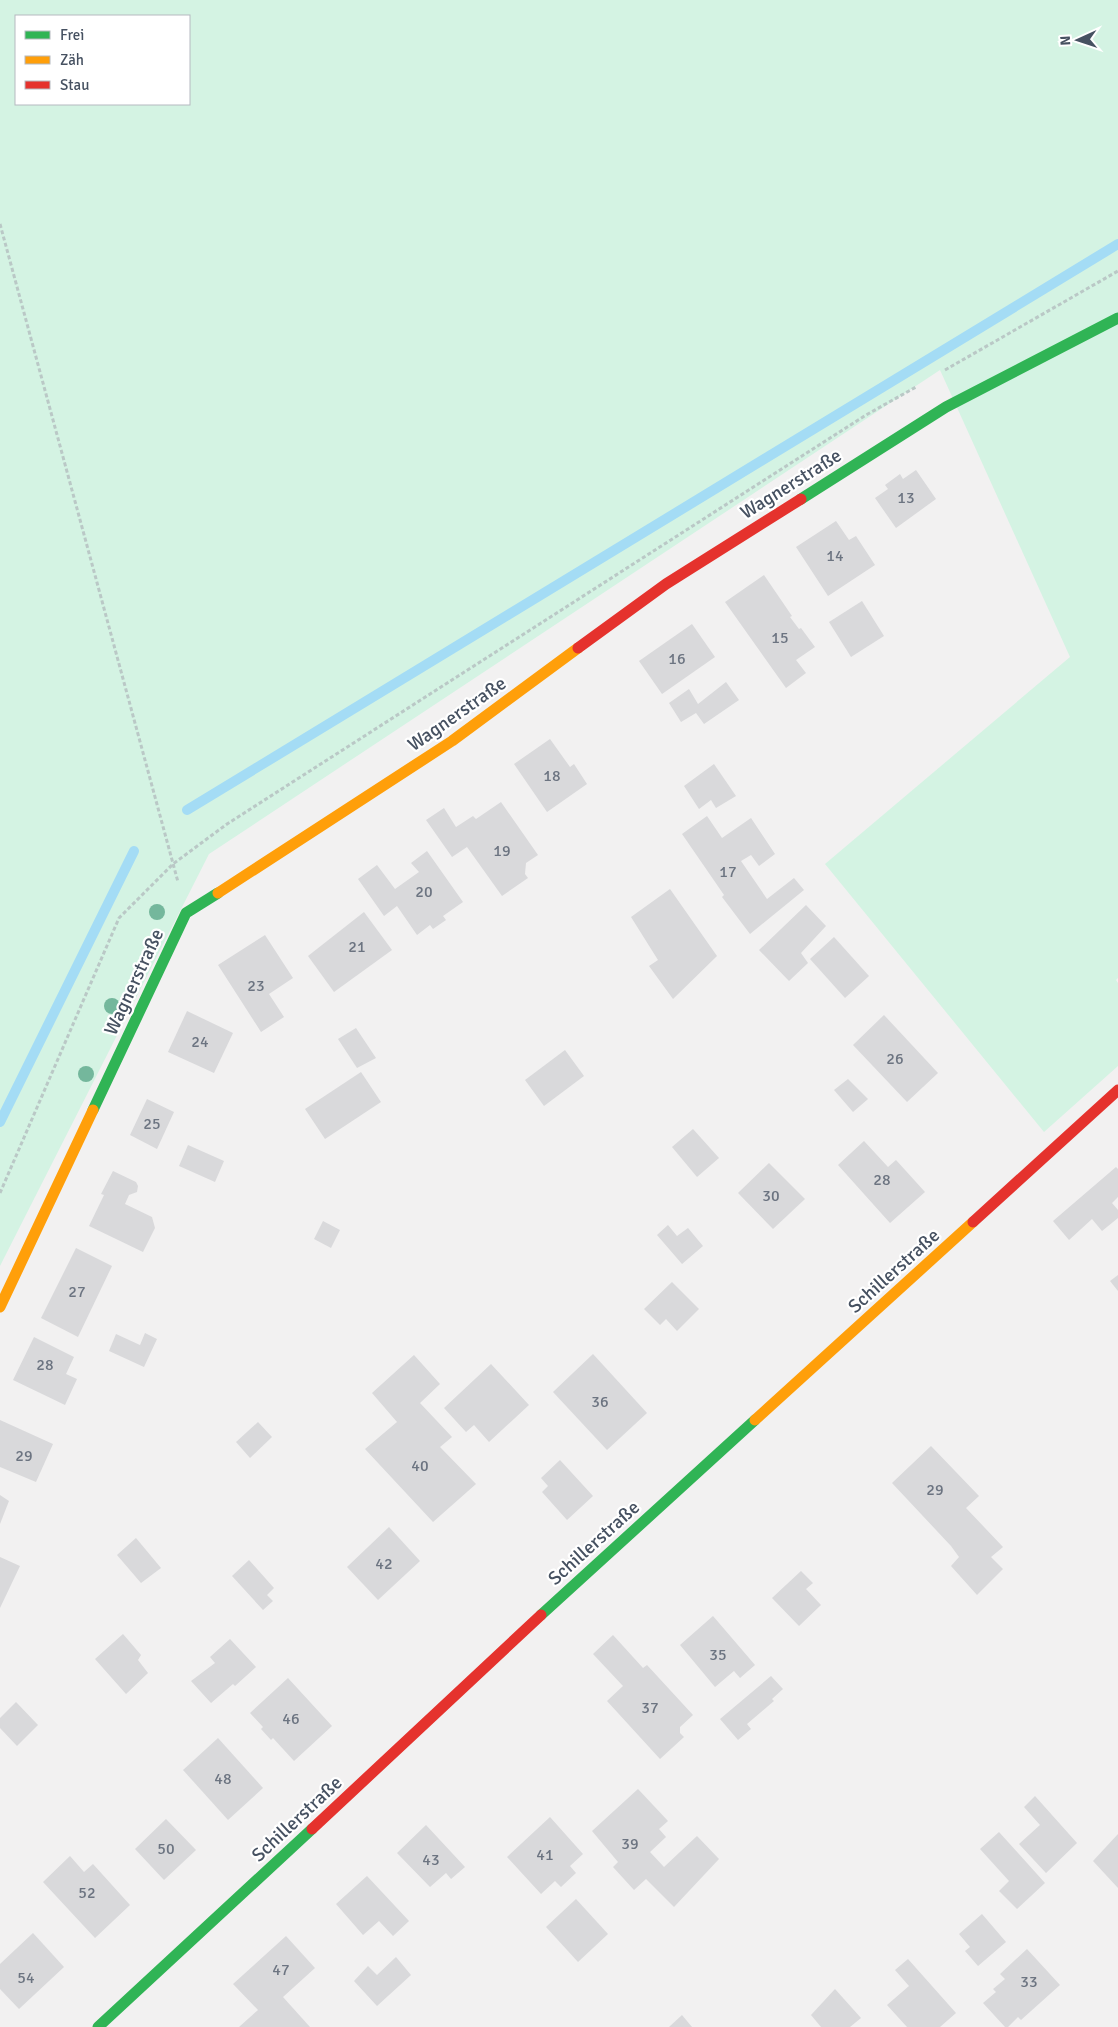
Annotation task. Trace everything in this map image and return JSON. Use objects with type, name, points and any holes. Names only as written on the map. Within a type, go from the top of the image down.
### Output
[{"type":"street","name":"Wagnerstraße","points":[[0,1307],[186,914],[452,741],[666,584],[946,407],[1118,318]]},
{"type":"street","name":"Schillerstraße","points":[[98,2027],[590,1571],[1118,1090]]},
{"type":"path","points":[[0,224],[186,914]]},
{"type":"green space","points":[[0,0],[1118,0],[1118,978],[1116,980],[1118,983],[1118,1066],[1044,1132],[825,864],[1070,657],[940,370],[209,854],[0,1266]]},
{"type":"building","points":[[916,470],[936,499],[896,528],[875,498],[888,489],[885,485],[900,474],[903,479]]},
{"type":"building","points":[[836,521],[849,540],[856,536],[875,565],[828,596],[796,547]]},
{"type":"building","points":[[764,575],[792,616],[790,617],[815,647],[796,660],[806,673],[786,688],[725,602]]},
{"type":"building","points":[[862,601],[884,636],[851,657],[829,622]]},
{"type":"building","points":[[692,624],[715,657],[662,694],[639,661]]},
{"type":"building","points":[[726,682],[739,700],[704,724],[696,713],[681,722],[669,703],[689,689],[698,704]]},
{"type":"building","points":[[550,739],[570,767],[574,764],[587,784],[547,812],[514,764]]},
{"type":"building","points":[[714,764],[736,796],[716,808],[711,800],[699,809],[684,786]]},
{"type":"building","points":[[501,802],[538,855],[526,863],[525,874],[528,878],[502,896],[467,847],[452,857],[426,820],[444,808],[456,827],[473,816],[476,819]]},
{"type":"building","points":[[707,816],[722,838],[751,818],[775,854],[759,866],[751,855],[741,861],[767,899],[794,878],[804,890],[750,934],[722,897],[724,895],[682,834]]},
{"type":"building","points":[[427,851],[463,902],[443,916],[446,920],[433,929],[430,925],[417,935],[397,906],[384,916],[358,879],[377,865],[395,889],[419,872],[411,863]]},
{"type":"building","points":[[670,889],[717,956],[673,999],[649,966],[658,960],[631,917]]},
{"type":"building","points":[[806,905],[826,926],[801,953],[808,963],[789,981],[759,950]]},
{"type":"building","points":[[364,912],[392,950],[334,992],[308,956]]},
{"type":"building","points":[[265,935],[293,978],[269,994],[284,1017],[261,1032],[218,965]]},
{"type":"building","points":[[834,937],[869,976],[845,998],[810,959]]},
{"type":"building","points":[[187,1011],[233,1033],[214,1073],[168,1052]]},
{"type":"building","points":[[884,1015],[938,1073],[907,1102],[853,1045]]},
{"type":"building","points":[[356,1028],[376,1058],[357,1068],[338,1039]]},
{"type":"building","points":[[565,1050],[584,1076],[544,1106],[525,1080]]},
{"type":"building","points":[[361,1072],[381,1102],[325,1139],[305,1109]]},
{"type":"building","points":[[848,1079],[868,1099],[853,1112],[834,1090]]},
{"type":"building","points":[[147,1099],[174,1112],[157,1149],[130,1135]]},
{"type":"building","points":[[693,1129],[719,1158],[697,1177],[672,1147]]},
{"type":"building","points":[[864,1141],[888,1167],[896,1160],[925,1192],[890,1223],[838,1165]]},
{"type":"building","points":[[188,1145],[224,1161],[215,1182],[179,1166]]},
{"type":"building","points":[[769,1163],[805,1199],[773,1229],[738,1193]]},
{"type":"building","points":[[1116,1167],[1118,1169],[1118,1197],[1112,1203],[1118,1210],[1118,1218],[1102,1231],[1092,1219],[1069,1240],[1053,1221]]},
{"type":"building","points":[[113,1171],[136,1182],[138,1186],[137,1192],[129,1195],[125,1204],[152,1217],[155,1228],[143,1252],[89,1226],[104,1195],[101,1194]]},
{"type":"building","points":[[323,1221],[340,1230],[331,1248],[314,1239]]},
{"type":"building","points":[[668,1225],[677,1236],[688,1228],[703,1246],[682,1264],[657,1235]]},
{"type":"building","points":[[76,1248],[112,1266],[78,1337],[41,1318]]},
{"type":"building","points":[[1118,1275],[1118,1291],[1110,1281]]},
{"type":"building","points":[[672,1282],[699,1309],[677,1331],[666,1319],[660,1325],[644,1309]]},
{"type":"building","points":[[145,1333],[157,1339],[144,1367],[109,1351],[116,1334],[140,1345]]},
{"type":"building","points":[[34,1337],[74,1357],[66,1374],[77,1379],[65,1405],[13,1380]]},
{"type":"building","points":[[593,1354],[647,1413],[607,1450],[553,1392]]},
{"type":"building","points":[[414,1355],[440,1384],[420,1403],[452,1437],[440,1447],[476,1484],[433,1522],[365,1449],[397,1422],[372,1393]]},
{"type":"building","points":[[491,1364],[529,1405],[489,1442],[474,1425],[466,1432],[444,1408]]},
{"type":"building","points":[[0,1420],[53,1444],[36,1482],[0,1467]]},
{"type":"building","points":[[258,1422],[272,1437],[250,1458],[236,1442]]},
{"type":"building","points":[[931,1446],[979,1496],[966,1508],[1003,1547],[991,1557],[1003,1569],[977,1595],[951,1566],[959,1557],[951,1546],[892,1483]]},
{"type":"building","points":[[560,1460],[593,1496],[567,1520],[542,1492],[548,1486],[541,1478]]},
{"type":"building","points":[[0,1495],[9,1501],[0,1524]]},
{"type":"building","points":[[389,1527],[420,1561],[378,1600],[347,1567]]},
{"type":"building","points":[[136,1538],[161,1568],[141,1583],[117,1555]]},
{"type":"building","points":[[0,1557],[20,1566],[0,1608]]},
{"type":"building","points":[[249,1560],[274,1588],[267,1595],[273,1601],[263,1610],[232,1576]]},
{"type":"building","points":[[801,1571],[813,1583],[806,1589],[821,1605],[799,1626],[772,1598]]},
{"type":"building","points":[[713,1616],[755,1665],[740,1678],[734,1671],[715,1687],[680,1645]]},
{"type":"building","points":[[123,1634],[141,1655],[138,1660],[148,1673],[126,1694],[95,1659]]},
{"type":"building","points":[[613,1635],[643,1668],[647,1665],[693,1715],[680,1727],[680,1733],[684,1737],[660,1759],[607,1701],[623,1686],[593,1654]]},
{"type":"building","points":[[230,1639],[256,1667],[235,1686],[233,1684],[211,1703],[191,1681],[215,1663],[210,1657]]},
{"type":"building","points":[[771,1676],[783,1689],[772,1699],[774,1701],[747,1724],[751,1729],[738,1740],[720,1719]]},
{"type":"building","points":[[288,1678],[332,1726],[294,1761],[273,1738],[271,1740],[261,1729],[263,1727],[250,1713]]},
{"type":"building","points":[[16,1702],[38,1725],[17,1746],[0,1728],[0,1718]]},
{"type":"building","points":[[218,1738],[263,1788],[228,1820],[183,1770]]},
{"type":"building","points":[[638,1789],[668,1821],[659,1829],[666,1837],[650,1852],[664,1867],[697,1836],[719,1859],[674,1907],[646,1879],[634,1890],[613,1867],[618,1862],[592,1831]]},
{"type":"building","points":[[1035,1796],[1077,1843],[1046,1873],[1019,1844],[1040,1825],[1024,1807]]},
{"type":"building","points":[[550,1817],[583,1854],[570,1866],[576,1873],[561,1887],[555,1881],[541,1894],[507,1857]]},
{"type":"building","points":[[166,1819],[196,1850],[164,1880],[135,1849]]},
{"type":"building","points":[[426,1825],[465,1867],[451,1879],[446,1873],[430,1887],[397,1853]]},
{"type":"building","points":[[999,1832],[1045,1883],[1017,1909],[999,1891],[1009,1881],[980,1849]]},
{"type":"building","points":[[1118,1834],[1118,1888],[1093,1861]]},
{"type":"building","points":[[70,1856],[84,1872],[93,1864],[130,1905],[95,1938],[43,1882]]},
{"type":"building","points":[[367,1876],[409,1921],[393,1936],[379,1921],[363,1935],[336,1904]]},
{"type":"building","points":[[576,1899],[608,1934],[578,1962],[546,1927]]},
{"type":"building","points":[[982,1914],[1006,1942],[978,1966],[965,1951],[970,1947],[959,1934]]},
{"type":"building","points":[[33,1933],[64,1967],[19,2009],[0,1989],[0,1964]]},
{"type":"building","points":[[286,1936],[315,1968],[283,1997],[310,2027],[239,2027],[258,2010],[233,1984]]},
{"type":"building","points":[[1027,1949],[1060,1985],[1021,2020],[1018,2017],[1008,2027],[1005,2027],[983,2003],[996,1992],[993,1989],[1005,1979],[1000,1974]]},
{"type":"building","points":[[396,1957],[411,1975],[377,2006],[354,1981],[368,1966],[377,1975]]},
{"type":"building","points":[[908,1959],[956,2013],[940,2027],[907,2027],[887,2005],[909,1986],[895,1970]]},
{"type":"building","points":[[835,1989],[861,2018],[850,2027],[821,2027],[811,2015]]},
{"type":"building","points":[[682,2015],[692,2027],[669,2027]]},
{"type":"waterway","points":[[187,810],[1118,244]]},
{"type":"waterway","points":[[0,1122],[134,851]]},
{"type":"traffic: fast","points":[[801,499],[946,407],[1118,318]]},
{"type":"traffic: fast","points":[[93,1110],[186,913],[218,893]]},
{"type":"traffic: fast","points":[[541,1615],[755,1420]]},
{"type":"traffic: fast","points":[[98,2027],[312,1829]]},
{"type":"traffic: slow","points":[[218,893],[452,741],[578,648]]},
{"type":"traffic: slow","points":[[0,1307],[93,1110]]},
{"type":"traffic: slow","points":[[755,1420],[973,1222]]},
{"type":"traffic: jam","points":[[578,648],[666,584],[801,499]]},
{"type":"traffic: jam","points":[[973,1222],[1118,1090]]},
{"type":"traffic: jam","points":[[312,1829],[541,1615]]}]
